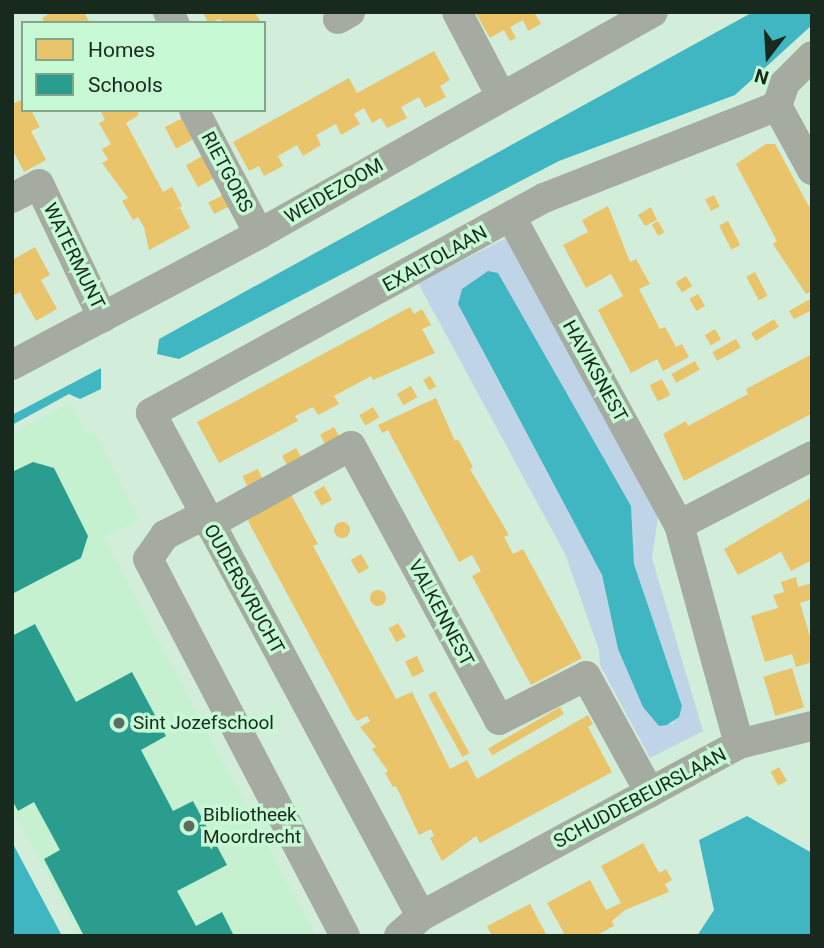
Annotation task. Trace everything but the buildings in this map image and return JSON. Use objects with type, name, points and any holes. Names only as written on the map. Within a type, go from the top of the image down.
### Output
[{"type":"street","points":[[457,12],[501,96]]},
{"type":"street","name":"WEIDEZOOM","points":[[12,365],[259,234],[653,12]]},
{"type":"street","points":[[812,56],[785,83],[778,107],[812,170]]},
{"type":"street","name":"EXALTOLAAN","points":[[207,519],[150,413],[544,198],[778,107]]},
{"type":"street","name":"RIETGORS","points":[[195,112],[259,234]]},
{"type":"street","name":"WATERMUNT","points":[[12,198],[40,184],[103,318]]},
{"type":"street","name":"HAVIKSNEST","points":[[511,217],[679,525]]},
{"type":"street","name":"VALKENNEST","points":[[207,519],[351,446],[499,720],[586,676],[650,793]]},
{"type":"street","points":[[679,525],[812,456]]},
{"type":"street","name":"OUDERSVRUCHT","points":[[345,936],[148,559],[165,535],[207,519],[421,916]]},
{"type":"street","name":"SCHUDDEBEURSLAAN","points":[[399,936],[421,916],[739,744],[679,525]]},
{"type":"street","points":[[739,744],[812,726]]},
{"type":"shaded area","points":[[510,236],[659,511],[652,558],[703,731],[650,758],[600,665],[599,650],[565,554],[418,283]],"holes":[[[481,348],[631,506],[634,564],[682,706],[673,723],[667,725],[618,649],[602,575]]]},
{"type":"shaded area","points":[[70,403],[85,430],[96,434],[139,520],[103,537],[316,936],[80,936],[12,808],[12,433]]},
{"type":"water","points":[[753,12],[812,12],[812,25],[735,95],[559,161],[179,359],[157,354],[159,339]]},
{"type":"water","points":[[488,271],[498,273],[631,506],[634,564],[682,706],[679,717],[667,725],[659,726],[643,707],[618,649],[602,575],[458,304],[462,289]]},
{"type":"water","points":[[101,368],[101,389],[80,399],[69,394],[12,425],[12,415]]},
{"type":"water","points":[[747,816],[812,853],[812,933],[806,936],[697,936],[714,910],[699,840]]},
{"type":"water","points":[[12,842],[62,936],[12,936]]},
{"type":"place","name":"Sint Jozefschool","points":[[119,723]]},
{"type":"place","name":"Bibliotheek Moordrecht","points":[[189,826]]}]
